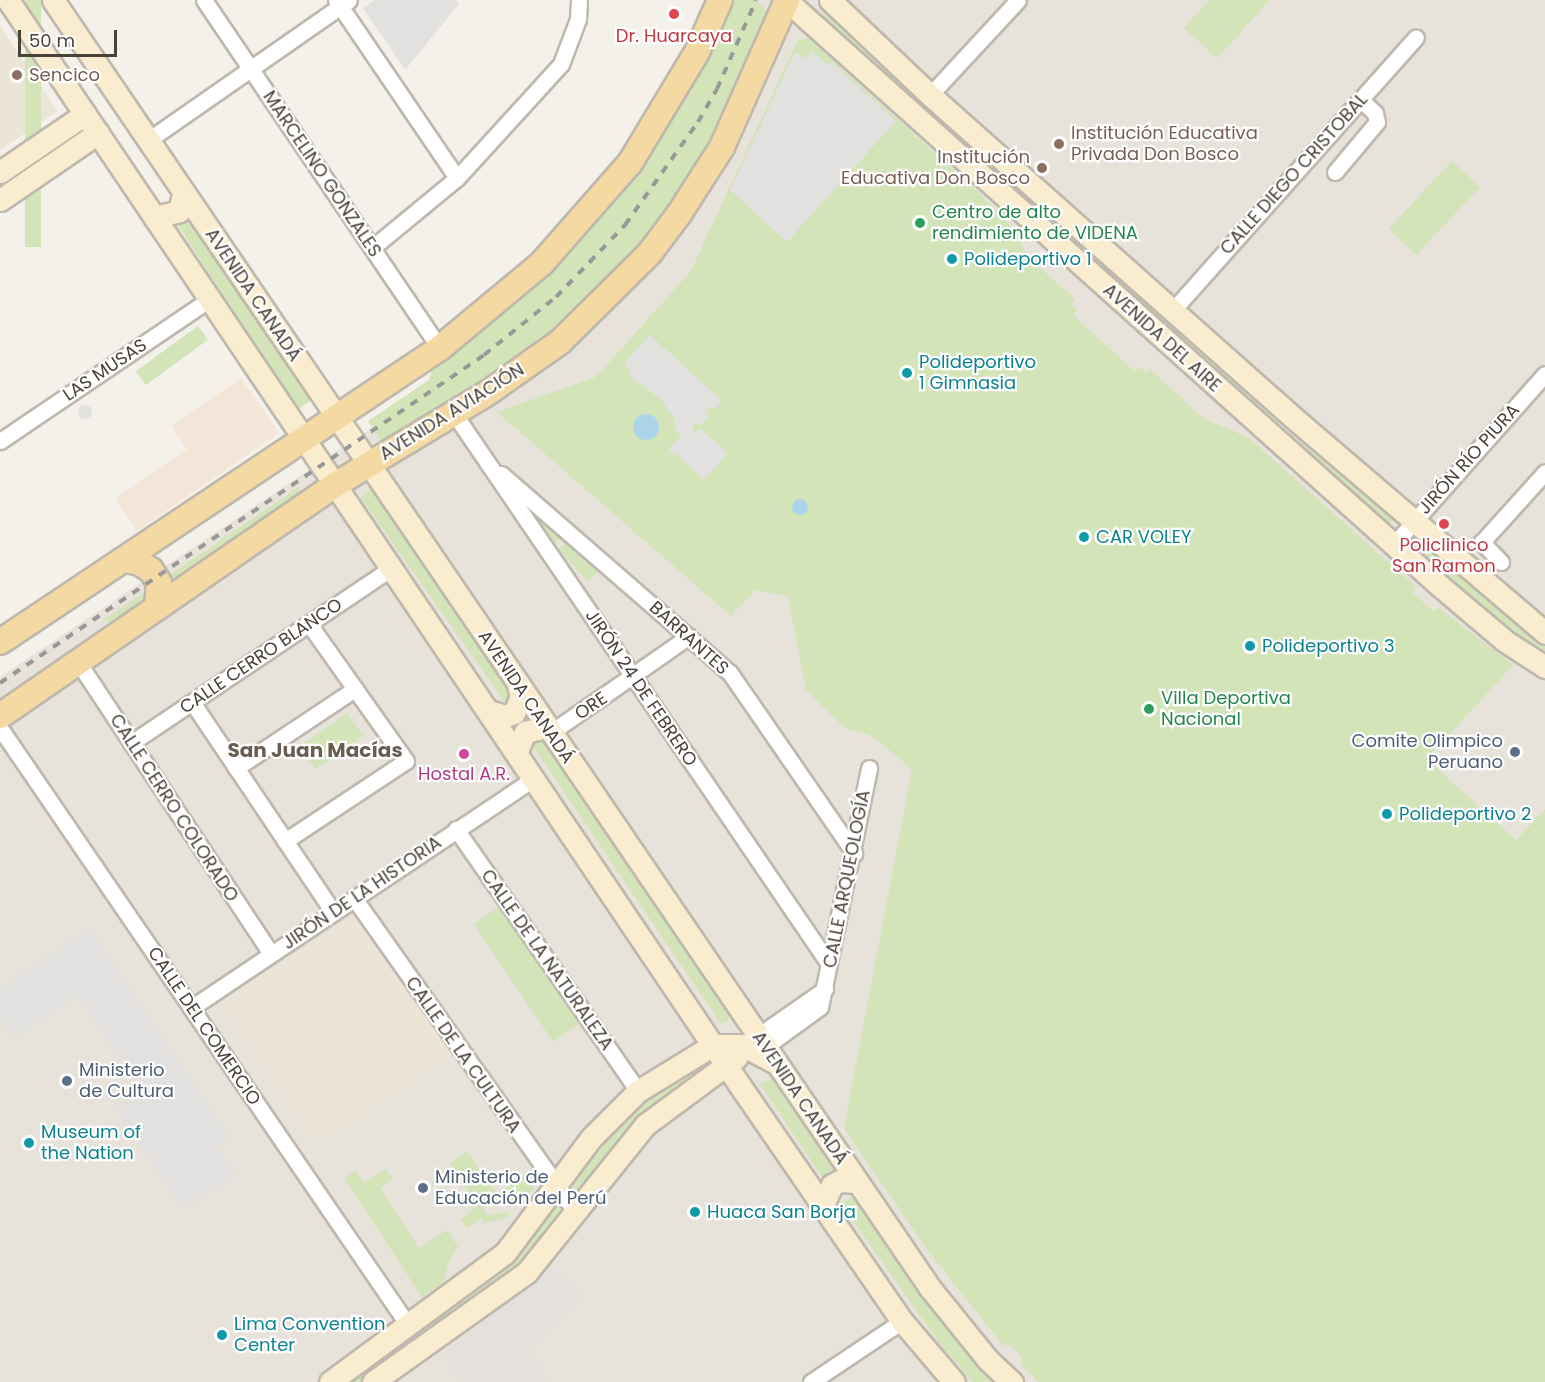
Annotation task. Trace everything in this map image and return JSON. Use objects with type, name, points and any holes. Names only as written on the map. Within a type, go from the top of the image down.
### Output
[{"type":"main road","name":"AVENIDA CANADÁ","points":[[8,0],[390,570],[517,751],[727,1066],[902,1321],[954,1382]]},
{"type":"main road","name":"AVENIDA CANADÁ","points":[[53,0],[147,141],[369,463],[518,687],[742,1013],[761,1048],[930,1288],[988,1360],[1012,1382]]},
{"type":"main road","points":[[0,642],[303,437],[440,348],[543,263],[608,192],[667,107],[697,52],[720,0]]},
{"type":"main road","name":"AVENIDA DEL AIRE","points":[[787,0],[1477,618],[1545,668]]},
{"type":"main road","name":"AVENIDA AVIACIÓN","points":[[0,716],[335,485],[489,392],[560,342],[649,254],[722,147],[753,86],[787,0]]},
{"type":"main road","name":"AVENIDA DEL AIRE","points":[[830,0],[930,95],[1296,420],[1472,574],[1545,633]]},
{"type":"main road","points":[[0,172],[85,114]]},
{"type":"main road","points":[[0,200],[98,133]]},
{"type":"main road","points":[[968,161],[983,142]]},
{"type":"main road","points":[[154,218],[179,211],[183,193]]},
{"type":"main road","points":[[1277,441],[1296,420]]},
{"type":"main road","points":[[123,560],[138,562],[151,570],[159,583],[157,608]]},
{"type":"main road","points":[[489,711],[505,716],[514,713],[521,696],[518,687]]},
{"type":"main road","points":[[517,751],[525,732],[548,730]]},
{"type":"main road","points":[[330,1382],[505,1253],[554,1185],[613,1113],[638,1091],[713,1045],[761,1048]]},
{"type":"main road","points":[[373,1382],[518,1280],[645,1125],[669,1104],[727,1066],[761,1048]]},
{"type":"main road","points":[[823,1205],[832,1185],[840,1180],[857,1182]]},
{"type":"street","name":"MARCELINO GONZALES","points":[[204,0],[440,348]]},
{"type":"street","points":[[372,248],[457,178],[561,64],[578,19],[579,0]]},
{"type":"street","points":[[930,95],[1018,0]]},
{"type":"street","points":[[147,141],[342,2],[457,178]]},
{"type":"street","name":"CALLE DIEGO CRISTOBAL","points":[[1173,310],[1416,37]]},
{"type":"street","points":[[1335,172],[1377,122],[1375,113],[1361,100]]},
{"type":"street","name":"LAS MUSAS","points":[[0,441],[210,299]]},
{"type":"street","name":"JIRÓN RÍO PIURA","points":[[1394,544],[1545,374]]},
{"type":"street","name":"JIRÓN 24 DE FEBRERO","points":[[453,412],[829,964]]},
{"type":"street","name":"BARRANTES","points":[[484,459],[730,673],[854,853]]},
{"type":"street","points":[[1472,574],[1496,558],[1482,542],[1545,472]]},
{"type":"street","name":"CALLE CERRO BLANCO","points":[[131,743],[390,570]]},
{"type":"street","points":[[285,841],[406,761],[309,624]]},
{"type":"street","name":"ORE","points":[[548,730],[634,677],[689,636]]},
{"type":"street","name":"CALLE CERRO COLORADO","points":[[78,662],[271,954]]},
{"type":"street","points":[[236,768],[355,689]]},
{"type":"street","points":[[192,702],[333,912]]},
{"type":"street","name":"CALLE DEL COMERCIO","points":[[0,728],[408,1325]]},
{"type":"street","name":"CALLE ARQUEOLOGÍA","points":[[761,1048],[820,1007],[854,853],[869,768]]},
{"type":"street","name":"JIRÓN DE LA HISTORIA","points":[[191,1008],[534,778]]},
{"type":"street","name":"CALLE DE LA NATURALEZA","points":[[456,830],[638,1091]]},
{"type":"street","name":"CALLE DE LA CULTURA","points":[[354,898],[554,1185],[575,1211]]},
{"type":"street","points":[[811,1382],[902,1321]]},
{"type":"shaded area","points":[[375,0],[456,0],[459,4],[405,70],[363,8]]},
{"type":"shaded area","points":[[750,0],[1545,0],[1545,1382],[0,1382],[0,677],[413,400],[584,265]]},
{"type":"shaded area","name":"Sencico","points":[[0,26],[58,111],[0,150]]},
{"type":"shaded area","points":[[812,50],[826,64],[831,62],[896,121],[787,242],[730,190],[795,52],[805,59]]},
{"type":"shaded area","points":[[650,335],[722,401],[716,408],[704,409],[709,416],[699,426],[693,421],[693,435],[699,428],[728,453],[704,480],[678,455],[668,452],[682,433],[676,432],[675,420],[661,399],[632,378],[625,362]]},
{"type":"shaded area","points":[[241,378],[279,433],[137,531],[115,498],[187,449],[171,426]]},
{"type":"shaded area","points":[[82,405],[88,405],[92,412],[88,419],[82,419],[78,415],[78,409]]},
{"type":"shaded area","points":[[358,912],[454,1054],[318,1145],[223,1003]]},
{"type":"shaded area","points":[[89,928],[230,1136],[216,1146],[236,1175],[184,1210],[113,1107],[141,1088],[78,996],[14,1039],[0,1018],[0,988]]},
{"type":"shaded area","points":[[549,1266],[584,1295],[531,1352],[549,1382],[503,1382],[498,1376],[490,1382],[459,1382],[442,1354]]},
{"type":"green space","points":[[25,0],[41,0],[41,247],[25,247]]},
{"type":"green space","points":[[732,0],[755,0],[766,10],[737,101],[683,189],[633,255],[551,335],[489,380],[382,442],[368,421],[429,380],[434,363],[540,279],[606,211],[679,108]]},
{"type":"green space","points":[[1209,0],[1270,0],[1217,58],[1184,28]]},
{"type":"green space","points":[[823,4],[970,140],[968,144],[964,146],[823,23]]},
{"type":"green space","name":"Villa Deportiva Nacional","points":[[808,38],[979,193],[1012,227],[1030,259],[1075,299],[1071,304],[1077,310],[1073,315],[1134,371],[1139,367],[1146,373],[1150,369],[1203,418],[1249,438],[1416,587],[1412,592],[1433,611],[1439,608],[1513,665],[1427,759],[1516,840],[1545,809],[1545,1382],[1039,1382],[1021,1365],[1021,1356],[1010,1345],[1003,1345],[928,1251],[844,1128],[912,769],[872,736],[845,728],[806,690],[788,596],[755,590],[731,616],[497,412],[596,377],[691,271],[797,41]]},
{"type":"green space","points":[[991,157],[1282,419],[1275,427],[984,165]]},
{"type":"green space","points":[[1452,161],[1480,187],[1416,255],[1389,229]]},
{"type":"green space","points":[[188,212],[311,401],[297,409],[175,221]]},
{"type":"green space","points":[[198,326],[208,340],[146,385],[136,371]]},
{"type":"green space","points":[[1303,435],[1396,516],[1386,528],[1294,443]]},
{"type":"green space","points":[[302,485],[290,503],[233,537],[215,555],[116,624],[103,620]]},
{"type":"green space","points":[[372,488],[515,698],[507,705],[361,498]]},
{"type":"green space","points":[[520,491],[567,531],[555,543]]},
{"type":"green space","points":[[1418,534],[1545,642],[1545,655],[1522,642],[1407,548]]},
{"type":"green space","points":[[574,536],[603,568],[588,581],[559,549]]},
{"type":"green space","points":[[347,713],[363,736],[316,769],[299,746]]},
{"type":"green space","points":[[543,738],[731,1014],[727,1022],[721,1024],[532,745],[533,741]]},
{"type":"green space","points":[[502,905],[581,1023],[553,1042],[474,924]]},
{"type":"green space","points":[[701,1063],[704,1071],[650,1106],[579,1198],[516,1270],[429,1333],[425,1327],[483,1282],[531,1236],[638,1102]]},
{"type":"green space","points":[[771,1079],[837,1172],[824,1180],[760,1084]]},
{"type":"green space","points":[[466,1151],[497,1194],[526,1175],[534,1188],[521,1202],[489,1199],[481,1203],[487,1215],[508,1212],[509,1217],[484,1223],[481,1218],[467,1228],[460,1220],[477,1206],[450,1164]]},
{"type":"green space","points":[[386,1169],[393,1179],[380,1188],[419,1248],[447,1230],[458,1247],[450,1259],[443,1283],[422,1297],[344,1178],[355,1171],[364,1183]]},
{"type":"green space","points":[[852,1196],[956,1337],[996,1382],[973,1382],[941,1345],[841,1204]]},
{"type":"green space","points":[[382,1356],[387,1363],[360,1382],[342,1382]]},
{"type":"water","points":[[646,414],[655,418],[659,427],[655,436],[646,440],[637,436],[633,427],[637,418]]},
{"type":"water","points":[[800,499],[808,507],[800,515],[792,507]]},
{"type":"railway","points":[[0,683],[484,355],[556,297],[625,225],[698,122],[717,89],[756,0]]},
{"type":"place","name":"Dr. Huarcaya","points":[[674,14]]},
{"type":"place","name":"Sencico","points":[[17,75]]},
{"type":"place","name":"Institución Educativa Privada Don Bosco","points":[[1059,144]]},
{"type":"place","name":"Institución Educativa Don Bosco","points":[[1042,168]]},
{"type":"place","name":"Centro de alto rendimiento de VIDENA","points":[[920,223]]},
{"type":"place","name":"Polideportivo 1","points":[[952,259]]},
{"type":"place","name":"Polideportivo 1 Gimnasia","points":[[907,373]]},
{"type":"place","name":"Policlinico San Ramon","points":[[1444,524]]},
{"type":"place","name":"CAR VOLEY","points":[[1084,537]]},
{"type":"place","name":"Polideportivo 3","points":[[1250,646]]},
{"type":"place","name":"Villa Deportiva Nacional","points":[[1149,709]]},
{"type":"place","name":"Comite Olimpico Peruano","points":[[1515,752]]},
{"type":"place","name":"Hostal A.R.","points":[[464,754]]},
{"type":"place","name":"Polideportivo 2","points":[[1387,814]]},
{"type":"place","name":"Ministerio de Cultura","points":[[67,1081]]},
{"type":"place","name":"Museum of the Nation","points":[[29,1143]]},
{"type":"place","name":"Ministerio de Educación del Perú","points":[[423,1188]]},
{"type":"place","name":"Huaca San Borja","points":[[695,1212]]},
{"type":"place","name":"Lima Convention Center","points":[[222,1335]]},
{"type":"district","name":"San Juan Macías","points":[[315,750]]}]
